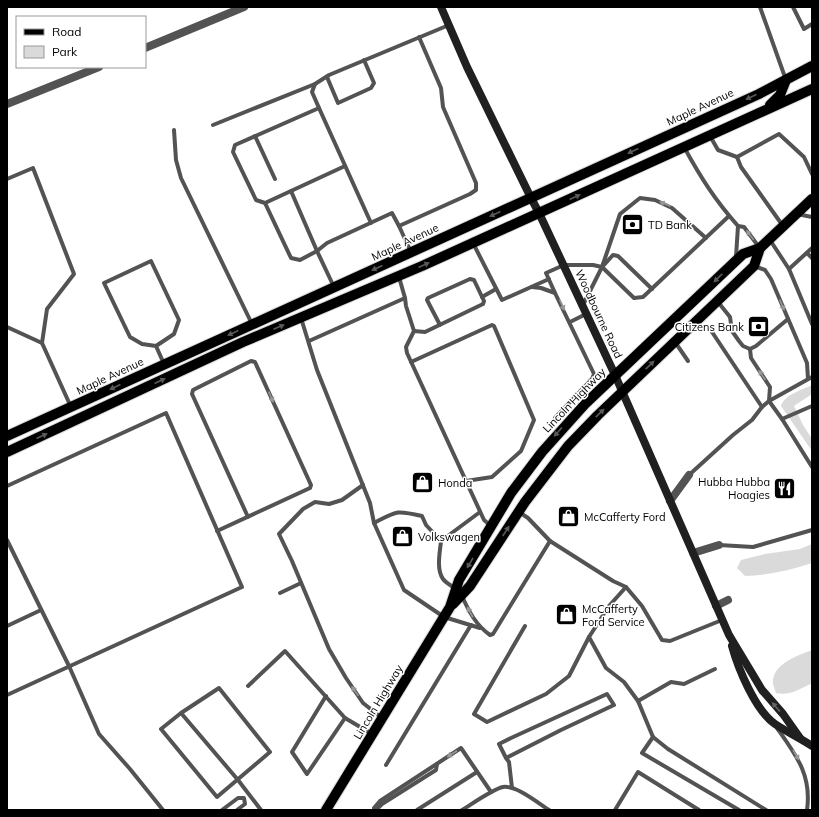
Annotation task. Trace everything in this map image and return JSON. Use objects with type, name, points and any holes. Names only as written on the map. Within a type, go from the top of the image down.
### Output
[{"type":"main road","name":"Woodbourne Road","points":[[441,7],[467,67],[539,213],[616,375],[622,392],[729,635],[762,690],[783,714],[800,738]]},
{"type":"main road","name":"Maple Avenue","points":[[7,436],[531,198],[786,80],[812,66]]},
{"type":"main road","points":[[766,110],[780,95],[786,80]]},
{"type":"main road","points":[[7,452],[208,358],[399,276],[812,89]]},
{"type":"main road","name":"Lincoln Highway","points":[[459,592],[459,580],[511,493],[542,452],[571,418],[736,260],[743,254],[760,248],[770,240],[812,199]]},
{"type":"main road","name":"Lincoln Highway","points":[[326,810],[459,592],[470,586],[518,512],[539,483],[568,446],[622,392],[754,266],[760,248]]},
{"type":"main road","name":"Woodbourne Road","points":[[729,635],[744,681],[762,710],[774,723],[812,746]]},
{"type":"street","points":[[146,48],[244,7]]},
{"type":"street","points":[[7,104],[97,68]]},
{"type":"street","points":[[670,501],[689,475]]},
{"type":"street","points":[[693,553],[719,545]]},
{"type":"street","points":[[716,606],[728,600]]},
{"type":"lane","points":[[760,7],[786,80]]},
{"type":"lane","points":[[793,7],[804,29],[812,24]]},
{"type":"lane","points":[[213,125],[315,84],[364,60],[449,25]]},
{"type":"lane","points":[[399,226],[476,190],[476,183],[443,107],[441,88],[419,37]]},
{"type":"lane","points":[[327,77],[338,103],[372,88],[374,83],[364,60]]},
{"type":"lane","points":[[315,84],[312,92],[371,223]]},
{"type":"lane","points":[[319,108],[235,145],[233,152],[256,200],[264,203],[291,258],[300,260],[317,251],[327,243],[392,213],[411,252]]},
{"type":"lane","points":[[174,130],[176,160],[181,178],[252,325]]},
{"type":"lane","points":[[736,157],[778,134],[804,157],[812,174]]},
{"type":"lane","points":[[709,135],[718,150],[736,157],[741,167],[783,226]]},
{"type":"lane","points":[[255,136],[275,179]]},
{"type":"lane","points":[[684,147],[704,182],[729,216],[738,226],[744,227],[760,248]]},
{"type":"lane","points":[[264,203],[345,166]]},
{"type":"lane","points":[[7,178],[33,168],[74,274],[46,309],[42,343],[72,407]]},
{"type":"lane","points":[[291,191],[317,251],[335,287]]},
{"type":"lane","points":[[583,306],[602,267],[620,214],[640,198],[655,200],[672,208],[706,238]]},
{"type":"lane","points":[[796,214],[812,217]]},
{"type":"lane","points":[[555,418],[592,379],[594,374],[546,273],[564,265],[593,265],[602,267],[634,298],[643,297],[729,216]]},
{"type":"lane","points":[[736,260],[738,226]]},
{"type":"lane","points":[[770,240],[789,269],[812,324]]},
{"type":"lane","points":[[473,243],[502,300],[549,279]]},
{"type":"lane","points":[[789,269],[812,248]]},
{"type":"lane","points":[[807,252],[812,258]]},
{"type":"lane","points":[[602,267],[613,255],[618,256],[652,289]]},
{"type":"lane","points":[[151,262],[179,320],[174,334],[156,346],[142,344],[130,337],[104,283],[151,262]]},
{"type":"lane","points":[[689,475],[752,420],[762,407],[769,401],[810,378],[807,364],[771,279],[765,270],[754,266]]},
{"type":"lane","points":[[399,276],[414,331],[406,347],[411,362],[480,512],[484,520],[491,526]]},
{"type":"lane","points":[[414,331],[426,332],[483,304],[484,301],[474,280],[470,279],[428,298],[440,325]]},
{"type":"lane","points":[[532,287],[555,292]]},
{"type":"lane","points":[[482,297],[496,289]]},
{"type":"lane","points":[[309,341],[405,298]]},
{"type":"lane","points":[[717,301],[730,317],[732,331],[743,346],[750,349],[756,346],[788,319]]},
{"type":"lane","points":[[570,322],[587,314]]},
{"type":"lane","points":[[301,318],[317,370],[370,503],[374,523],[404,590],[444,616],[480,628],[490,635],[493,634],[550,540]]},
{"type":"lane","points":[[411,362],[492,324],[494,326],[534,420],[521,451],[492,476],[466,481]]},
{"type":"lane","points":[[7,327],[42,343]]},
{"type":"lane","points":[[712,332],[762,407]]},
{"type":"lane","points":[[674,342],[688,361]]},
{"type":"lane","points":[[156,346],[164,365]]},
{"type":"lane","points":[[750,349],[751,358],[770,387],[769,401],[812,467]]},
{"type":"lane","points":[[217,531],[248,517],[310,488],[311,485],[255,362],[251,361],[193,390],[192,394],[248,517]]},
{"type":"lane","points":[[580,392],[588,401]]},
{"type":"lane","points":[[782,419],[812,406]]},
{"type":"lane","points":[[7,486],[166,413],[242,587],[7,695]]},
{"type":"lane","points":[[363,485],[342,500],[329,504],[315,502],[303,509],[279,534],[329,649],[346,678],[363,702],[382,718]]},
{"type":"lane","points":[[374,523],[393,513],[402,511],[422,516],[426,525],[441,541]]},
{"type":"lane","points":[[480,512],[441,541],[439,557],[443,579],[459,592],[470,615],[480,628]]},
{"type":"lane","points":[[518,512],[528,518],[550,540],[626,588],[642,606],[662,640],[670,641],[722,620]]},
{"type":"lane","points":[[719,545],[753,547],[812,530]]},
{"type":"lane","points":[[7,540],[69,666],[99,734],[163,810]]},
{"type":"lane","points":[[280,593],[301,583]]},
{"type":"lane","points":[[525,626],[474,714],[488,722],[546,694],[569,676],[589,637],[609,606],[626,588]]},
{"type":"lane","points":[[7,626],[41,610]]},
{"type":"lane","points":[[386,765],[472,625]]},
{"type":"lane","points":[[589,637],[606,668],[624,682],[638,701],[653,737],[668,749],[766,810]]},
{"type":"lane","points":[[248,686],[285,651],[345,718],[372,735]]},
{"type":"lane","points":[[638,701],[671,682],[684,684],[715,669]]},
{"type":"lane","points":[[220,688],[270,752],[217,797],[162,729],[181,713],[220,688]]},
{"type":"lane","points":[[506,758],[614,705],[607,694],[499,744],[506,758],[509,762],[512,788]]},
{"type":"lane","points":[[326,696],[292,752],[307,774],[345,718]]},
{"type":"lane","points":[[181,713],[262,810]]},
{"type":"lane","points":[[774,723],[796,755],[805,774],[809,794],[807,810]]},
{"type":"lane","points":[[653,737],[642,753],[739,810]]},
{"type":"lane","points":[[375,810],[374,808],[380,801],[461,748],[491,792]]},
{"type":"lane","points":[[417,810],[477,772]]},
{"type":"lane","points":[[615,810],[638,772],[699,810]]},
{"type":"lane","points":[[462,810],[502,787],[512,788],[549,810]]},
{"type":"lane","points":[[237,810],[245,804],[244,798],[248,793]]},
{"type":"lane","points":[[222,810],[238,798],[244,798]]},
{"type":"green space","points":[[812,385],[812,394],[794,406],[812,439],[812,451],[781,406],[789,396]]},
{"type":"green space","points":[[812,544],[812,563],[803,566],[762,575],[745,576],[737,568],[741,560],[765,554],[800,549]]},
{"type":"green space","points":[[812,650],[812,683],[790,693],[776,693],[773,682],[778,669],[788,660]]},
{"type":"place","name":"TD Bank","points":[[632,225]]},
{"type":"place","name":"Citizens Bank","points":[[759,327]]},
{"type":"place","name":"Honda","points":[[423,483]]},
{"type":"place","name":"Hubba Hubba Hoagies","points":[[785,488]]},
{"type":"place","name":"McCafferty Ford","points":[[569,517]]},
{"type":"place","name":"Volkswagen","points":[[403,537]]},
{"type":"place","name":"McCafferty Ford Service","points":[[566,615]]}]
